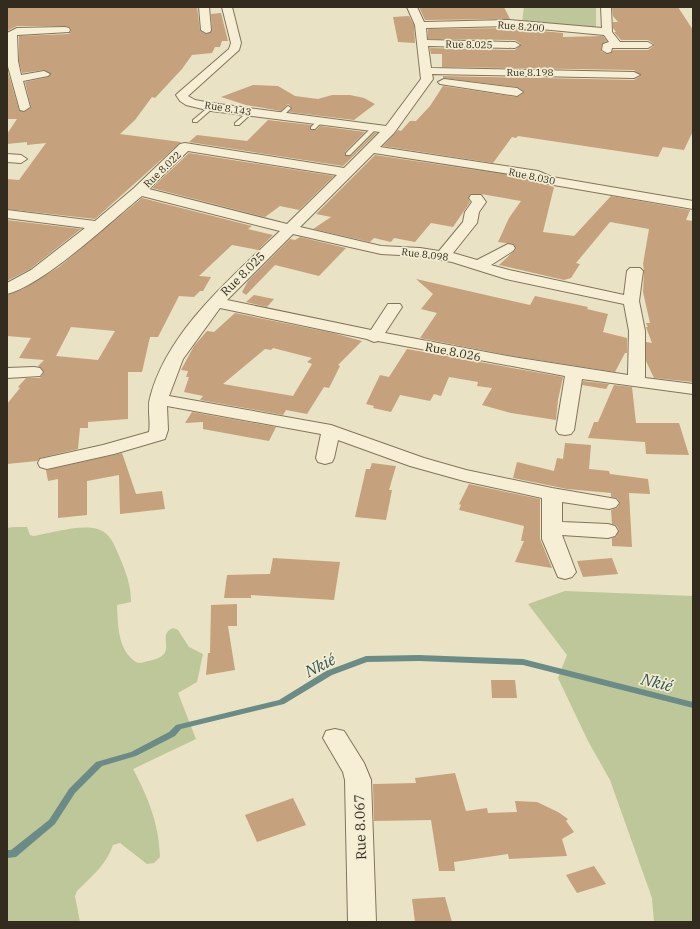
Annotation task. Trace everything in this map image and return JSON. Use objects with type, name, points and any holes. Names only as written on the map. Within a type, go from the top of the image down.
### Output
[{"type":"street","points":[[204,7],[206,30]]},
{"type":"street","name":"Rue 8.143","points":[[227,7],[236,43],[234,50],[182,95],[189,102],[211,107],[250,112],[284,112],[316,125],[390,130]]},
{"type":"street","points":[[412,7],[420,25],[428,51],[426,75],[517,92]]},
{"type":"street","points":[[606,7],[607,32],[617,45]]},
{"type":"street","name":"Rue 8.200","points":[[420,25],[509,24],[607,32]]},
{"type":"street","points":[[24,107],[12,61],[10,42],[12,33],[65,30]]},
{"type":"street","name":"Rue 8.025","points":[[428,51],[515,44]]},
{"type":"street","points":[[608,54],[607,46],[648,45]]},
{"type":"street","points":[[500,72],[504,60]]},
{"type":"street","name":"Rue 8.198","points":[[426,75],[500,72],[634,75]]},
{"type":"street","points":[[16,79],[44,74]]},
{"type":"street","name":"Rue 8.025","points":[[47,463],[107,450],[155,437],[159,432],[158,400],[177,354],[216,302],[288,228],[347,173],[390,130],[426,75]]},
{"type":"street","name":"Rue 8.022","points":[[7,289],[36,273],[139,191],[186,147],[347,173]]},
{"type":"street","name":"Rue 8.030","points":[[371,149],[538,175],[548,180],[693,205]]},
{"type":"street","points":[[7,158],[21,159]]},
{"type":"street","name":"Rue 8.098","points":[[139,191],[381,250],[444,255],[506,274],[631,301]]},
{"type":"street","points":[[444,255],[470,223],[472,212],[479,202],[476,198]]},
{"type":"street","points":[[191,219],[207,207]]},
{"type":"street","points":[[7,214],[96,225]]},
{"type":"street","points":[[478,266],[508,248]]},
{"type":"street","points":[[635,271],[631,301],[636,314],[638,330],[636,381]]},
{"type":"street","name":"Rue 8.026","points":[[216,302],[374,336],[574,373],[693,389]]},
{"type":"street","points":[[374,336],[394,307]]},
{"type":"street","points":[[7,373],[34,372]]},
{"type":"street","points":[[565,430],[574,373]]},
{"type":"street","points":[[158,400],[331,431],[440,468],[552,494],[608,503]]},
{"type":"street","points":[[325,458],[331,431]]},
{"type":"street","points":[[552,494],[551,528],[553,544],[565,572]]},
{"type":"street","points":[[551,528],[608,531]]},
{"type":"street","name":"Rue 8.067","points":[[335,738],[355,770],[358,780],[362,922]]},
{"type":"lane","points":[[196,121],[211,107]]},
{"type":"lane","points":[[237,124],[250,112]]},
{"type":"lane","points":[[348,154],[372,130],[371,128]]},
{"type":"green space","points":[[524,7],[596,7],[596,29],[522,22]]},
{"type":"green space","points":[[27,527],[30,535],[34,536],[80,528],[97,529],[107,534],[112,540],[124,569],[131,596],[131,602],[117,605],[120,636],[125,651],[130,657],[139,663],[158,658],[164,654],[166,650],[166,636],[168,631],[173,628],[178,630],[189,647],[203,654],[197,682],[178,693],[196,739],[133,769],[152,811],[160,857],[154,863],[147,864],[120,843],[113,845],[103,864],[77,891],[75,896],[80,922],[7,922],[7,528]]},
{"type":"green space","points":[[565,591],[693,596],[693,922],[654,922],[652,898],[610,780],[588,741],[558,678],[567,655],[528,604]]},
{"type":"building","points":[[7,7],[197,7],[200,30],[206,34],[212,31],[211,14],[221,13],[228,41],[222,41],[220,47],[215,47],[212,53],[192,55],[182,69],[155,98],[152,97],[135,120],[120,134],[181,142],[95,219],[7,209],[7,179],[19,180],[46,143],[27,145],[27,142],[7,144],[7,134],[17,119],[7,119],[7,69],[19,110],[24,112],[31,107],[25,82],[48,77],[51,74],[44,70],[22,73],[19,61],[19,36],[69,34],[71,31],[70,27],[65,26],[17,26],[7,31]]},
{"type":"building","points":[[419,7],[504,7],[510,19],[425,20]]},
{"type":"building","points":[[612,7],[678,7],[693,30],[693,131],[684,150],[663,147],[658,157],[518,136],[516,138],[512,137],[493,163],[383,146],[398,130],[401,131],[410,121],[416,121],[430,106],[443,86],[517,97],[524,92],[517,87],[443,78],[443,76],[634,80],[641,76],[634,70],[442,67],[442,54],[431,54],[430,48],[515,50],[521,44],[515,40],[428,39],[428,29],[509,28],[563,33],[563,37],[603,36],[607,41],[602,44],[601,51],[607,54],[611,53],[613,50],[648,50],[654,46],[654,44],[648,40],[621,40],[614,32],[616,32],[613,28],[613,22],[618,22],[613,16]]},
{"type":"building","points":[[409,16],[414,25],[415,43],[398,42],[393,17]]},
{"type":"building","points":[[253,85],[278,86],[295,96],[318,99],[332,95],[350,95],[364,98],[375,104],[354,120],[289,112],[292,108],[288,104],[281,111],[246,105],[221,97]]},
{"type":"building","points":[[268,120],[311,125],[311,130],[316,130],[320,126],[365,132],[345,152],[346,156],[351,156],[374,133],[377,133],[343,166],[189,142],[197,135],[247,141]]},
{"type":"building","points":[[189,153],[334,176],[299,210],[280,206],[265,217],[152,188]]},
{"type":"building","points":[[375,155],[535,179],[535,182],[554,187],[543,232],[574,236],[611,196],[690,210],[686,220],[693,221],[693,382],[654,378],[646,361],[646,342],[652,343],[646,327],[648,327],[646,323],[650,323],[643,292],[643,264],[649,229],[610,222],[576,263],[580,264],[571,278],[564,280],[499,265],[516,249],[513,244],[498,242],[509,218],[521,201],[481,194],[471,194],[468,198],[470,202],[453,227],[431,223],[415,242],[394,238],[391,242],[374,238],[370,242],[313,229],[331,217],[316,214]]},
{"type":"building","points":[[142,198],[252,226],[248,229],[273,235],[258,250],[232,245],[199,276],[211,277],[203,291],[200,291],[194,297],[179,296],[158,337],[150,337],[142,372],[128,372],[128,419],[88,422],[88,428],[80,428],[78,449],[40,458],[37,461],[7,464],[7,404],[26,378],[40,378],[44,372],[38,366],[44,360],[19,358],[31,338],[7,336],[7,295],[23,289],[59,267]],"holes":[[[71,327],[115,331],[98,360],[56,356]]]},
{"type":"building","points":[[7,220],[81,229],[30,269],[7,281]]},
{"type":"building","points":[[300,237],[346,248],[319,276],[275,265],[246,295],[242,292],[248,281],[290,239],[295,240]]},
{"type":"building","points":[[416,279],[530,305],[535,296],[588,307],[587,309],[608,314],[603,332],[627,338],[627,353],[625,353],[615,372],[513,356],[420,338],[437,313],[421,309],[433,294]]},
{"type":"building","points":[[254,295],[274,299],[267,307],[246,302]]},
{"type":"building","points":[[235,313],[333,333],[362,341],[338,365],[340,366],[329,388],[324,387],[307,414],[286,410],[283,415],[200,400],[203,396],[184,392],[189,377],[186,377],[188,371],[181,370],[194,346],[207,331],[214,332]],"holes":[[[273,348],[312,358],[307,362],[312,364],[293,396],[223,384],[265,349],[271,350]]]},
{"type":"building","points":[[407,349],[563,377],[558,400],[556,420],[511,413],[482,405],[492,388],[477,386],[478,382],[449,377],[441,396],[434,394],[430,401],[400,395],[391,412],[373,408],[374,406],[366,404],[380,375],[389,377]]},
{"type":"building","points":[[583,381],[609,384],[606,389],[582,385]]},
{"type":"building","points":[[614,385],[632,387],[636,423],[679,423],[689,455],[646,454],[645,442],[588,438],[594,422],[598,422]]},
{"type":"building","points":[[192,412],[276,427],[269,441],[203,429],[203,422],[185,423]]},
{"type":"building","points":[[565,443],[591,445],[589,469],[609,471],[610,474],[648,479],[650,494],[629,493],[632,547],[612,546],[612,538],[616,537],[619,530],[616,525],[612,524],[611,510],[617,508],[620,503],[617,498],[611,497],[611,493],[567,489],[513,478],[517,462],[554,471],[557,458],[563,459]]},
{"type":"building","points":[[122,453],[136,494],[162,491],[165,509],[120,514],[119,475],[87,481],[87,515],[58,518],[58,479],[48,481],[46,470]]},
{"type":"building","points":[[372,463],[396,466],[389,490],[392,490],[386,520],[355,517],[366,469],[370,469]]},
{"type":"building","points":[[469,484],[540,499],[540,539],[552,568],[515,562],[524,541],[521,541],[524,526],[459,510],[461,505],[459,504]]},
{"type":"building","points":[[273,558],[340,562],[334,600],[251,595],[251,598],[224,598],[227,575],[270,574]]},
{"type":"building","points":[[612,558],[618,574],[583,577],[577,561]]},
{"type":"building","points":[[237,604],[237,626],[228,626],[235,670],[206,675],[208,653],[210,653],[211,605]]},
{"type":"building","points":[[491,680],[515,680],[517,698],[492,698]]},
{"type":"building","points":[[455,773],[466,811],[487,808],[488,813],[517,812],[515,801],[537,802],[558,812],[568,819],[566,821],[574,832],[562,839],[567,856],[509,859],[508,854],[454,862],[455,871],[439,871],[431,820],[374,821],[373,784],[416,783],[415,778]]},
{"type":"building","points":[[293,798],[306,825],[257,842],[245,815]]},
{"type":"building","points":[[594,866],[606,884],[577,893],[566,875]]},
{"type":"building","points":[[445,897],[452,922],[415,922],[412,899]]},
{"type":"waterway","name":"Nkié","points":[[7,854],[13,854],[52,822],[72,791],[99,764],[133,754],[172,734],[179,727],[281,702],[329,673],[366,659],[419,658],[523,662],[693,705]]}]
